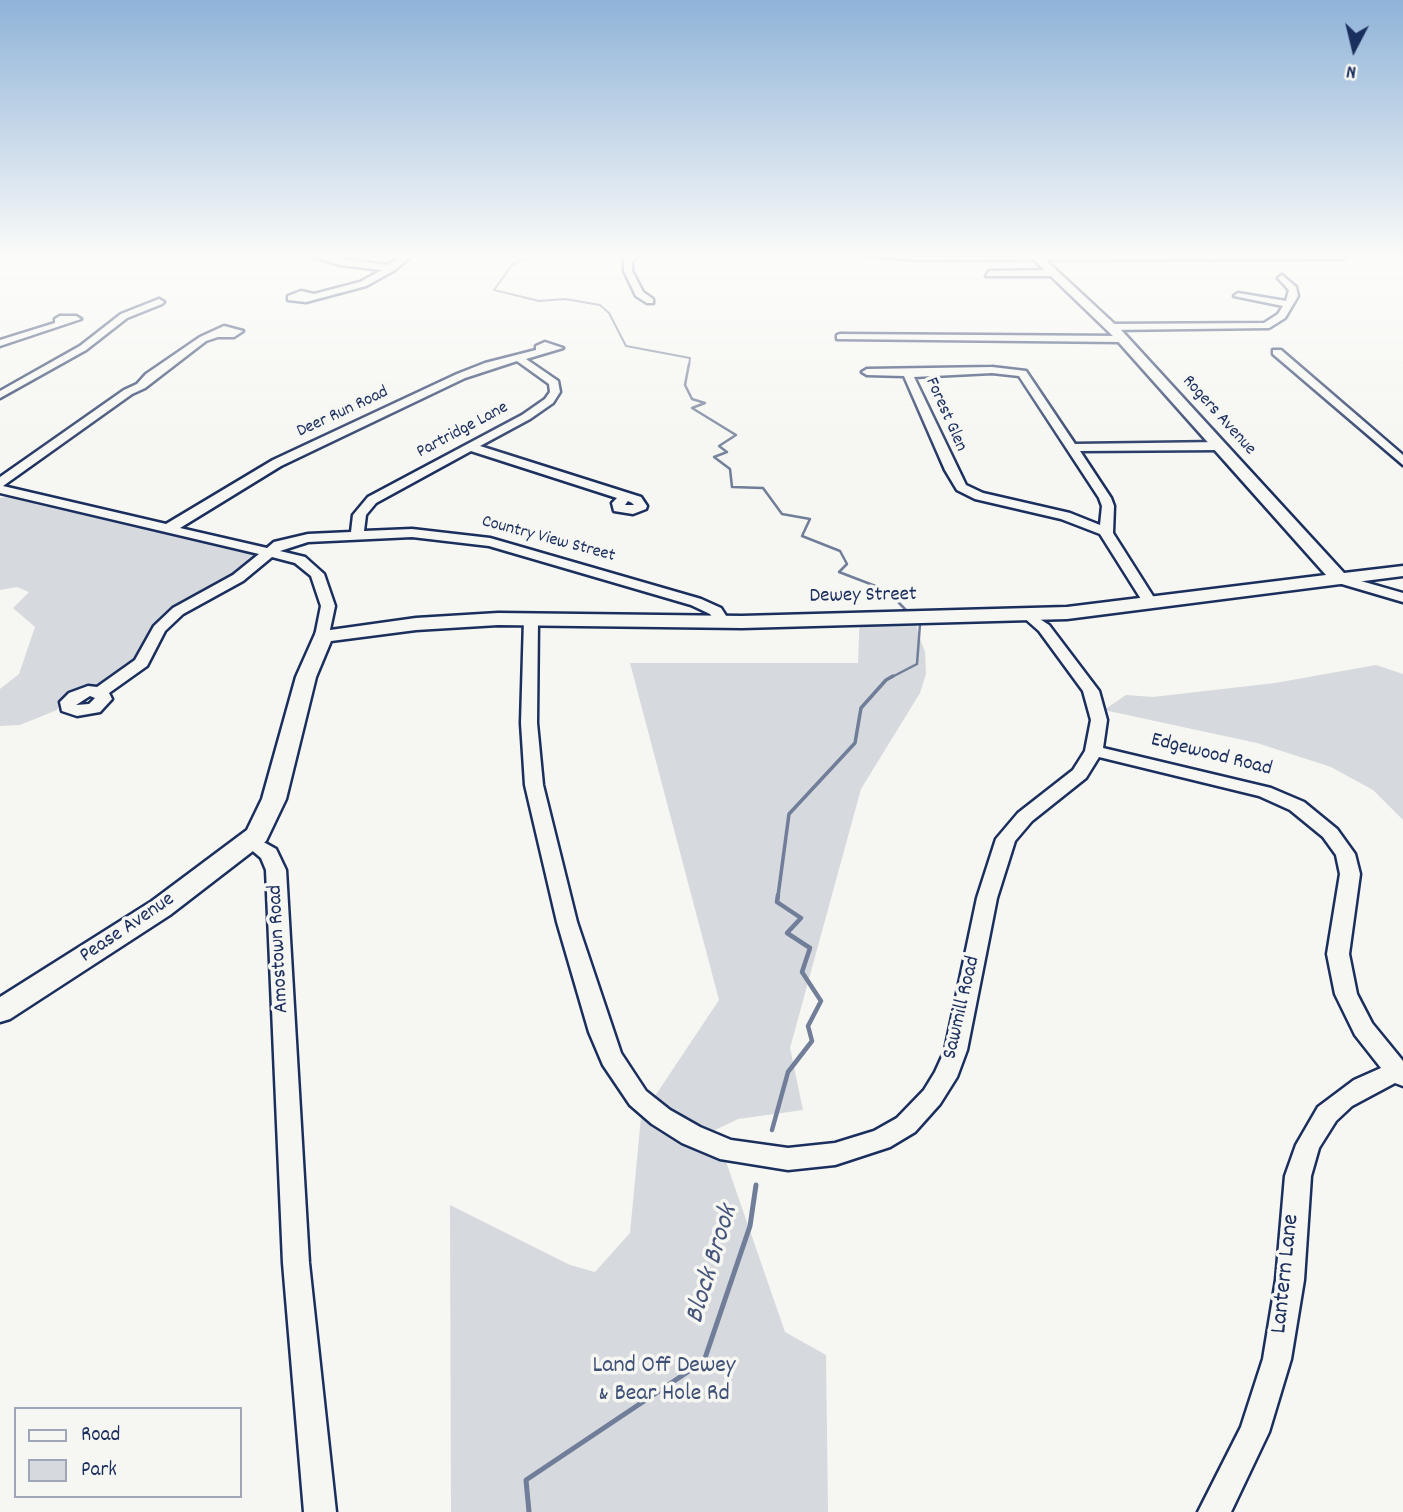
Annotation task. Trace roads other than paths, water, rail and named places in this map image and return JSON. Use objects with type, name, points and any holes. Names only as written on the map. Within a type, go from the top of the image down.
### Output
[{"type":"main road","name":"Rogers Avenue","points":[[1108,325],[1340,579]]},
{"type":"main road","name":"Dewey Street","points":[[323,636],[436,623],[531,619],[723,622],[1029,615],[1152,604],[1403,571]]},
{"type":"main road","points":[[251,841],[262,827],[274,799],[306,677],[323,636]]},
{"type":"main road","name":"Pease Avenue","points":[[0,1011],[161,908],[251,841]]},
{"type":"street","points":[[0,343],[53,325]]},
{"type":"street","points":[[0,395],[90,344],[114,325]]},
{"type":"street","points":[[840,337],[1117,333],[1263,327],[1267,325]]},
{"type":"street","points":[[2,490],[128,392],[143,385],[203,339],[217,334]]},
{"type":"street","name":"Deer Run Road","points":[[168,529],[277,463],[467,373],[543,351]]},
{"type":"street","points":[[1277,352],[1403,461]]},
{"type":"street","name":"Partridge Lane","points":[[357,534],[360,514],[372,500],[535,412],[554,395],[555,386],[551,379],[520,359]]},
{"type":"street","points":[[867,372],[910,373]]},
{"type":"street","name":"Forest Glen","points":[[1020,372],[1105,498],[1108,506],[1106,533],[1074,519],[990,499],[961,487],[951,470],[910,373],[1020,372]]},
{"type":"street","points":[[1072,448],[1220,446]]},
{"type":"street","points":[[470,447],[626,497]]},
{"type":"street","points":[[2,490],[300,560],[317,574],[328,606],[323,636]]},
{"type":"street","points":[[1106,533],[1152,604]]},
{"type":"street","name":"Country View Street","points":[[100,692],[141,663],[159,629],[169,618],[199,598],[239,578],[279,545],[293,540],[357,534],[430,534],[498,544],[696,602],[718,612],[723,622]]},
{"type":"street","points":[[1340,579],[1403,598]]},
{"type":"street","name":"Sawmill Road","points":[[531,619],[529,723],[534,785],[556,883],[600,1032],[619,1071],[638,1098],[674,1125],[729,1151],[788,1159],[835,1154],[881,1139],[915,1116],[939,1087],[953,1058],[988,898],[1006,839],[1034,808],[1080,774],[1094,751],[1099,720],[1091,691],[1044,628],[1029,615]]},
{"type":"street","name":"Edgewood Road","points":[[1094,751],[1265,792],[1297,806],[1330,833],[1345,854],[1350,874],[1340,928],[1342,981],[1363,1029],[1400,1074]]},
{"type":"street","name":"Amostown Road","points":[[251,841],[269,854],[276,870],[295,1249],[320,1512]]},
{"type":"street","name":"Lantern Lane","points":[[1214,1512],[1254,1432],[1277,1359],[1290,1280],[1298,1176],[1308,1145],[1328,1114],[1344,1099],[1362,1087],[1400,1074]]},
{"type":"waterway","name":"Block Brook","points":[[615,325],[626,346],[690,358],[689,366]]},
{"type":"waterway","name":"Block Brook","points":[[689,364],[685,385],[692,399],[705,403],[692,408],[736,435],[719,446],[727,452],[714,457],[730,469],[732,487],[763,488],[782,514],[810,519],[802,536],[840,551],[847,564],[839,572],[886,590],[909,613]]},
{"type":"waterway","name":"Block Brook","points":[[890,678],[917,664],[920,624],[917,621]]},
{"type":"waterway","name":"Block Brook","points":[[778,896],[789,814],[855,743],[861,708],[886,680],[893,676]]},
{"type":"waterway","name":"Block Brook","points":[[772,1130],[788,1072],[812,1041],[808,1026],[821,1001],[802,972],[810,948],[787,933],[801,918],[777,902],[778,895]]},
{"type":"waterway","name":"Block Brook","points":[[529,1512],[526,1480],[704,1361],[750,1226],[756,1185]]},
{"type":"park label","name":"Land Off Dewey & Bear Hole Rd","points":[[664,1382]]}]
